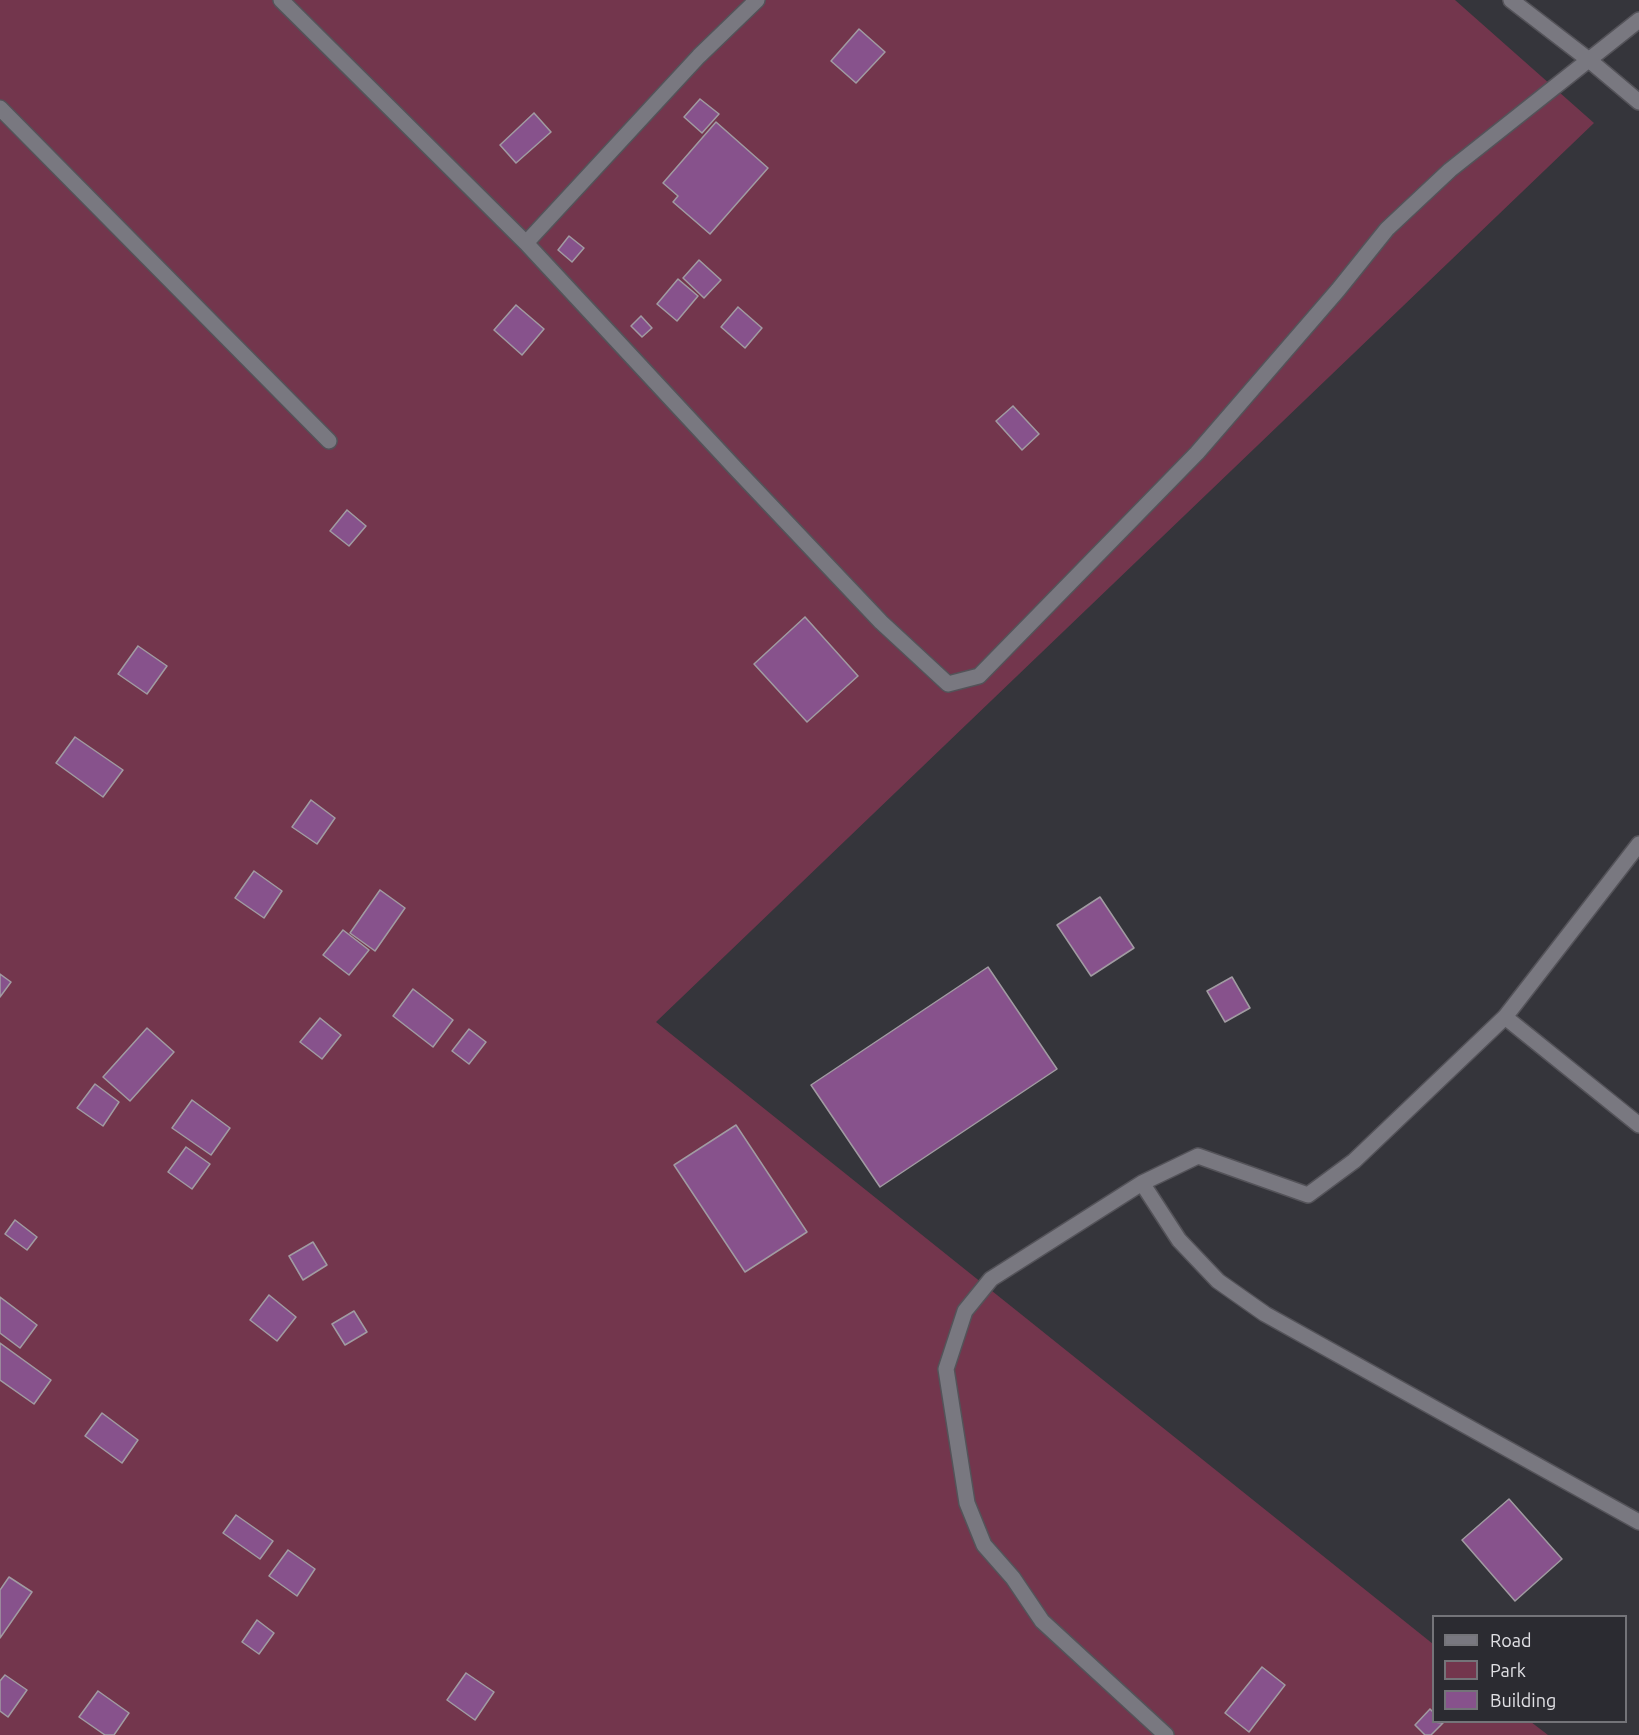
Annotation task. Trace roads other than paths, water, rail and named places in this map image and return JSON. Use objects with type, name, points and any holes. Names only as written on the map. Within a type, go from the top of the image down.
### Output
[{"type":"street","points":[[281,0],[526,243],[881,622],[948,684],[980,676],[1197,453],[1338,290],[1387,229],[1450,170],[1639,20]]},
{"type":"street","points":[[526,243],[699,56],[757,0]]},
{"type":"street","points":[[1511,0],[1639,102]]},
{"type":"street","points":[[0,108],[329,441]]},
{"type":"street","points":[[1166,1735],[1042,1621],[1013,1578],[984,1545],[967,1503],[946,1369],[965,1311],[991,1279],[1142,1183],[1198,1156],[1308,1195],[1354,1161],[1505,1017],[1639,844]]},
{"type":"street","points":[[1505,1017],[1639,1125]]},
{"type":"street","points":[[1142,1183],[1179,1240],[1218,1281],[1265,1314],[1639,1522]]}]
